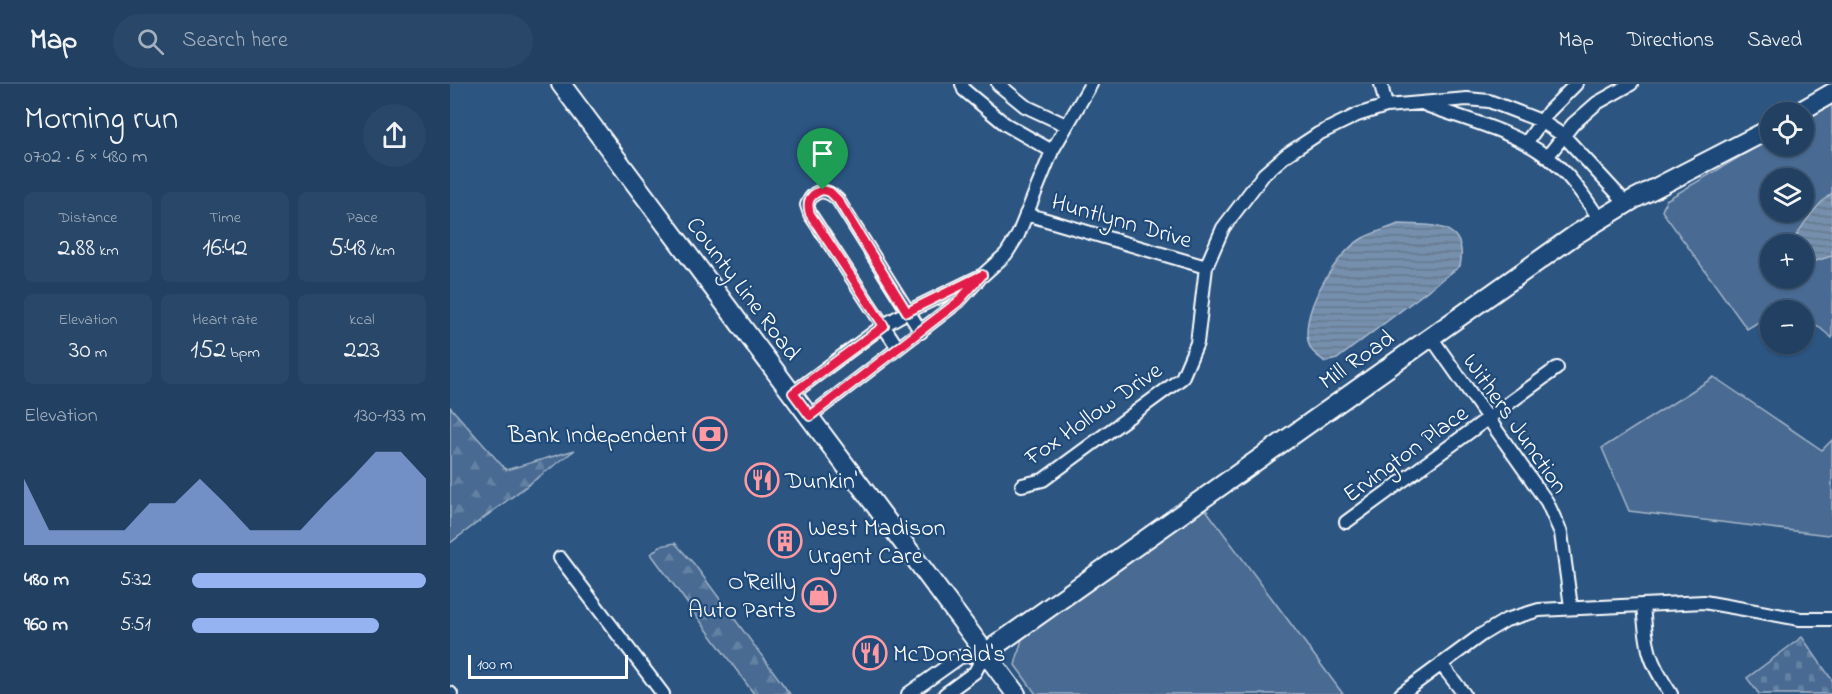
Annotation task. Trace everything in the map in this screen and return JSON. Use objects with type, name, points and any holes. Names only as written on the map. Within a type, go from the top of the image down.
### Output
[{"type":"street","name":"County Line Road","points":[[561,84],[1016,694]]},
{"type":"street","points":[[962,84],[964,90],[1005,124],[1052,151]]},
{"type":"street","points":[[998,84],[1025,106],[1065,125]]},
{"type":"street","points":[[810,416],[958,302],[982,275],[1006,254],[1018,235],[1065,125],[1091,84]]},
{"type":"street","points":[[1381,84],[1386,106]]},
{"type":"street","points":[[1526,143],[1541,122],[1576,84]]},
{"type":"street","points":[[1547,157],[1597,103],[1631,84]]},
{"type":"street","points":[[1814,103],[1832,93]]},
{"type":"street","name":"Fox Hollow Drive","points":[[1022,485],[1043,480],[1182,378],[1197,343],[1206,267],[1223,228],[1264,174],[1286,154],[1318,134],[1357,115],[1386,106],[1467,99],[1488,101],[1541,122],[1564,136],[1627,204]]},
{"type":"street","name":"Fox Hollow Drive","points":[[1422,104],[1526,143],[1547,157],[1567,176],[1600,220]]},
{"type":"street","name":"Mill Road","points":[[985,653],[1508,280],[1627,204],[1760,134]]},
{"type":"street","points":[[898,348],[810,214],[807,205],[814,193],[823,190],[830,192],[838,200],[921,332]]},
{"type":"street","name":"Huntlynn Drive","points":[[1026,214],[1206,267]]},
{"type":"street","points":[[793,393],[884,326],[907,312],[982,275]]},
{"type":"street","name":"Withers Junction","points":[[1431,337],[1539,488],[1552,512],[1564,547],[1571,607]]},
{"type":"street","name":"Ervington Place","points":[[1346,522],[1557,368]]},
{"type":"street","points":[[560,558],[663,694]]},
{"type":"street","points":[[1401,694],[1506,620],[1539,610],[1704,602],[1800,619],[1832,619]]},
{"type":"street","points":[[1643,606],[1647,646],[1652,665],[1671,694]]},
{"type":"street","points":[[908,694],[960,657],[985,653]]},
{"type":"street","points":[[945,694],[975,672],[985,653]]},
{"type":"street","points":[[1441,664],[1464,694]]},
{"type":"green space","points":[[1832,103],[1832,338],[1814,323],[1814,300],[1760,300],[1760,321],[1747,329],[1662,211],[1666,200],[1760,145],[1760,156],[1814,156],[1814,114]]},
{"type":"green space","points":[[1714,377],[1822,450],[1832,440],[1832,533],[1828,535],[1629,511],[1602,448]]},
{"type":"green space","points":[[450,407],[506,470],[575,450],[450,543]]},
{"type":"green space","points":[[1204,507],[1343,694],[1036,694],[1015,665],[1022,639]]},
{"type":"green space","points":[[675,543],[694,564],[790,694],[754,694],[651,554],[660,546]]},
{"type":"green space","points":[[1802,637],[1832,680],[1832,694],[1759,694],[1747,678]]},
{"type":"shaded area","points":[[1832,193],[1832,256],[1814,262],[1814,234],[1797,234],[1805,222],[1814,222],[1814,210]]},
{"type":"shaded area","points":[[1398,224],[1434,226],[1453,234],[1459,241],[1460,266],[1337,359],[1325,362],[1311,349],[1307,336],[1308,321],[1320,288],[1330,271],[1352,246],[1367,236]]},
{"type":"place","name":"Bank Independent","points":[[710,434]]},
{"type":"place","name":"Dunkin'","points":[[762,480]]},
{"type":"place","name":"West Madison Urgent Care","points":[[785,541]]},
{"type":"place","name":"O'Reilly Auto Parts","points":[[819,595]]},
{"type":"place","name":"McDonald's","points":[[870,653]]},
{"type":"route","points":[[823,190],[830,192],[838,200],[907,312],[982,275],[958,302],[810,416],[793,393],[884,326],[810,214],[807,205],[809,199],[814,193],[823,190]]}]
